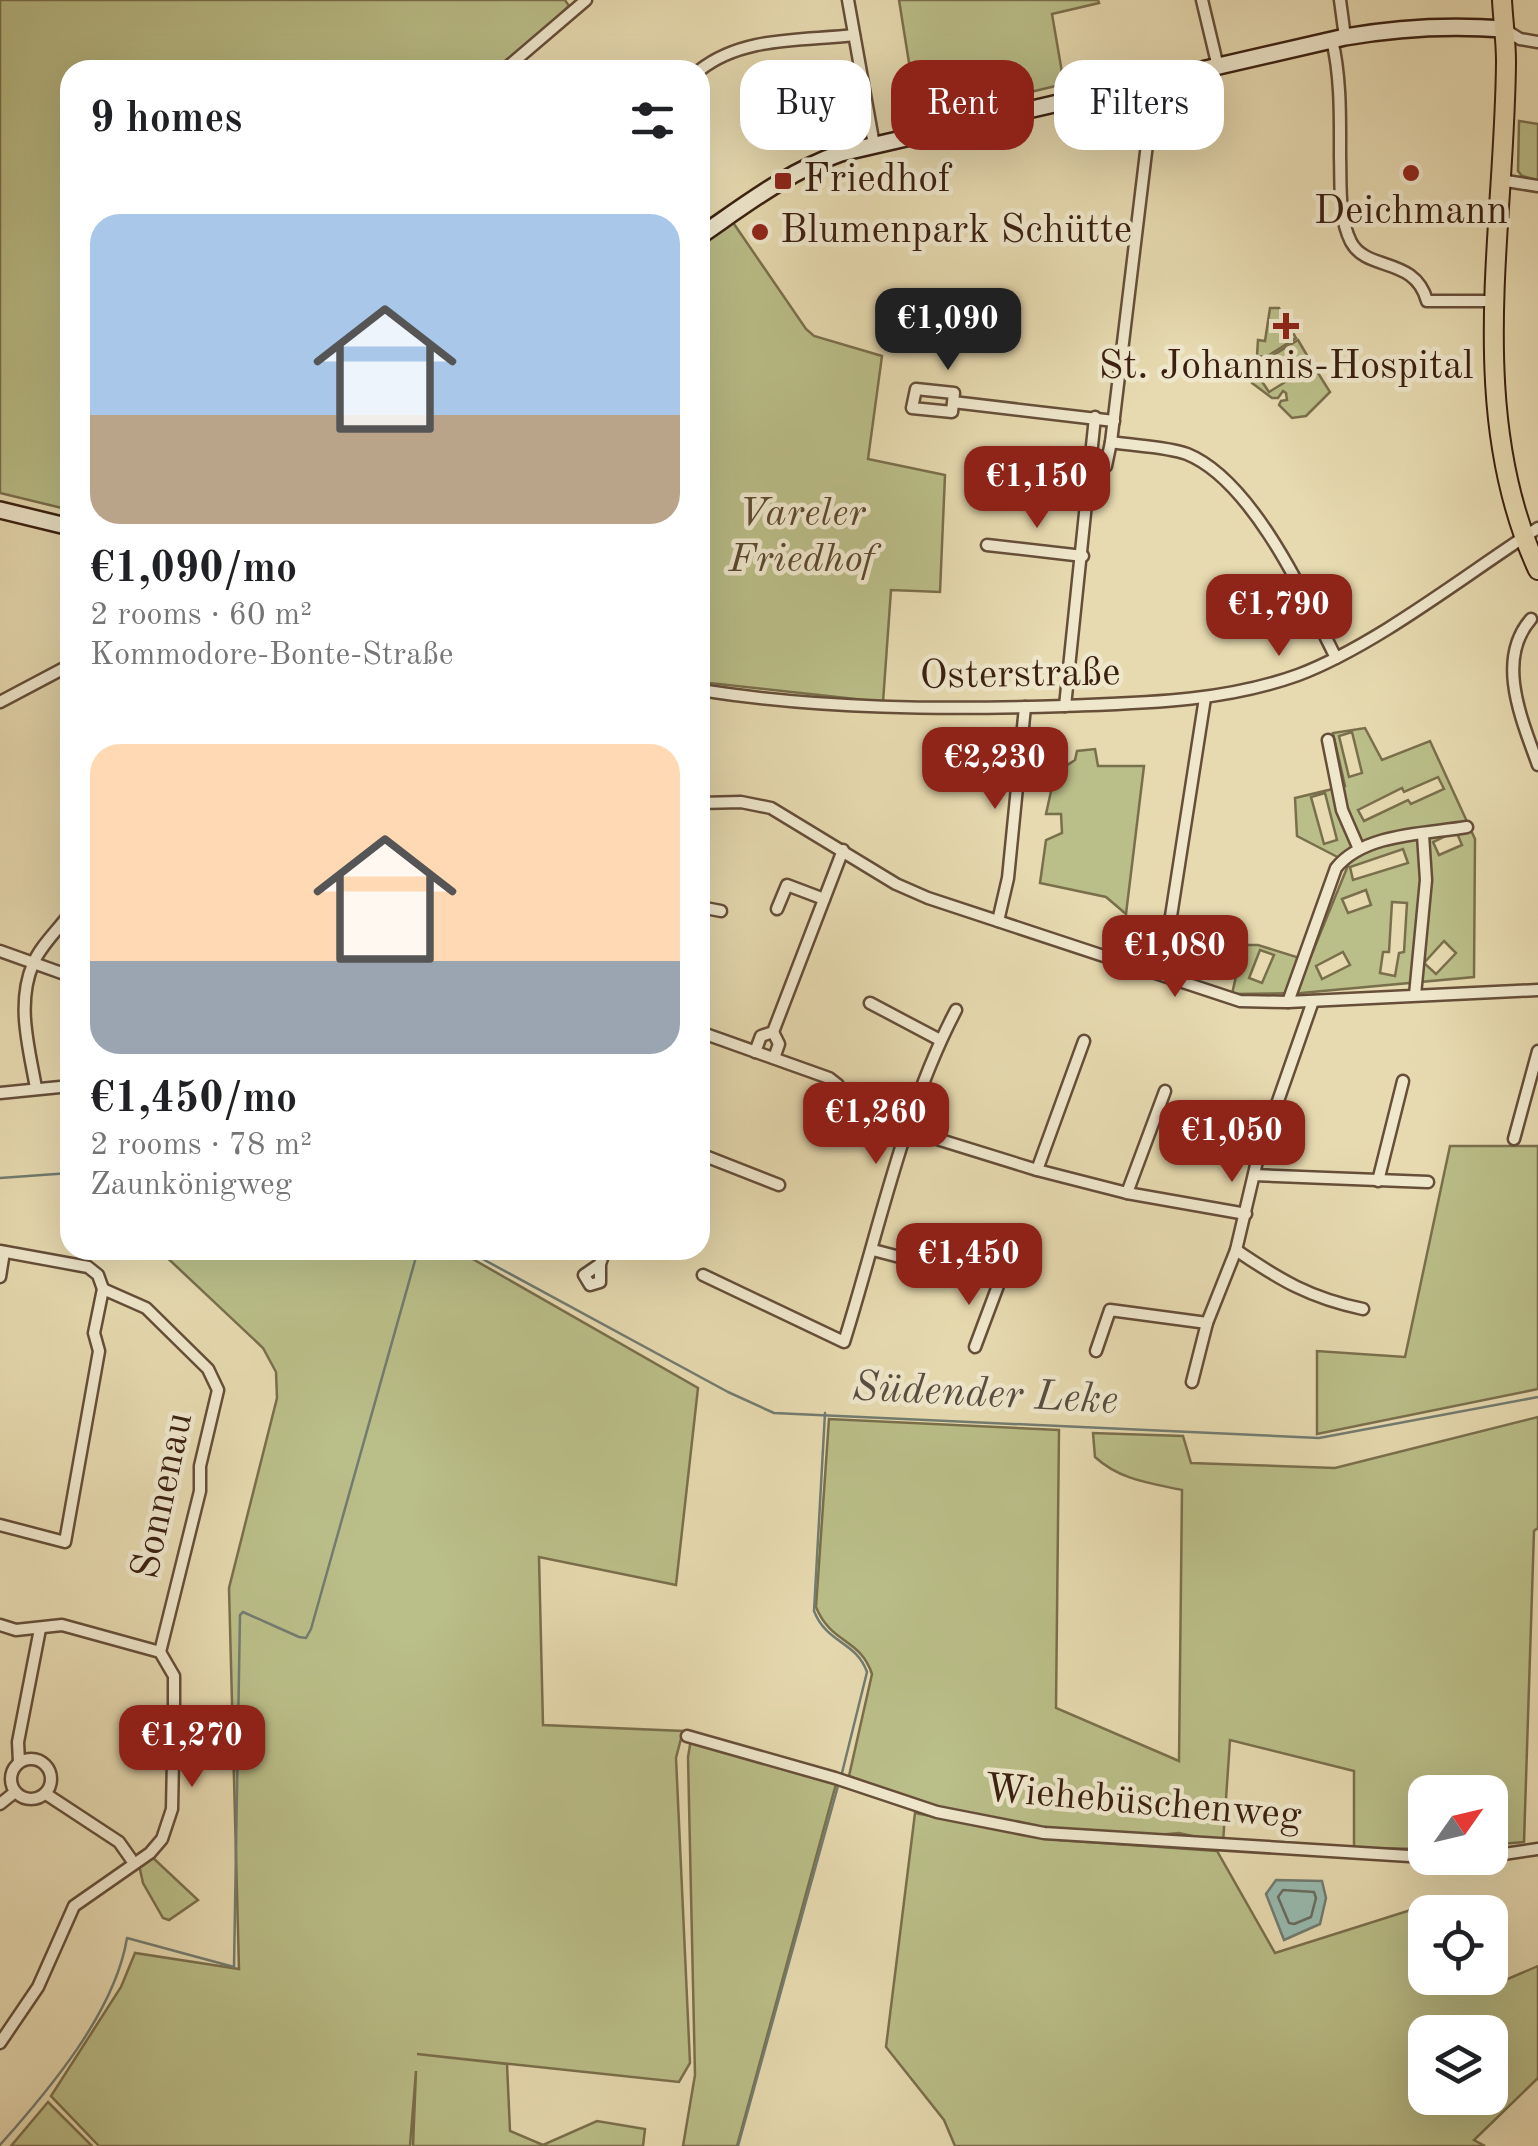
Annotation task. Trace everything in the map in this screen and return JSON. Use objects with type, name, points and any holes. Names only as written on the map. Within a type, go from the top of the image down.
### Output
[{"type":"main road","points":[[1490,0],[1504,29]]},
{"type":"main road","points":[[1502,0],[1506,61],[1494,360],[1501,445],[1531,533],[1538,570]]},
{"type":"main road","points":[[1224,66],[1379,31],[1504,29]]},
{"type":"main road","points":[[710,230],[816,162],[1054,104]]},
{"type":"main road","points":[[0,510],[60,525]]},
{"type":"street","points":[[516,60],[586,0]]},
{"type":"street","points":[[848,0],[874,145]]},
{"type":"street","points":[[1202,0],[1216,60]]},
{"type":"street","points":[[1340,0],[1341,199],[1346,229],[1354,246],[1365,256],[1397,266],[1414,277],[1427,302],[1495,301]]},
{"type":"street","points":[[1504,29],[1520,39],[1538,42]]},
{"type":"street","points":[[710,63],[724,53],[747,46],[854,35]]},
{"type":"street","points":[[1090,464],[1106,466],[1111,442],[1146,150]]},
{"type":"street","points":[[1500,180],[1538,186]]},
{"type":"street","points":[[953,402],[1114,421]]},
{"type":"street","points":[[1065,706],[1094,417]]},
{"type":"street","points":[[1111,442],[1185,453],[1208,465],[1226,482],[1266,532],[1336,658]]},
{"type":"street","name":"Osterstraße","points":[[710,691],[882,710],[1026,708],[1205,698],[1298,675],[1336,658],[1531,533]]},
{"type":"street","points":[[987,545],[1083,556]]},
{"type":"street","points":[[1531,619],[1520,632],[1514,683],[1518,712],[1538,765]]},
{"type":"street","points":[[0,702],[60,670]]},
{"type":"street","points":[[1162,974],[1205,698]]},
{"type":"street","points":[[998,922],[1008,878],[1026,708]]},
{"type":"street","points":[[1328,740],[1342,810],[1359,849]]},
{"type":"street","points":[[710,803],[741,802],[771,808],[914,892],[1240,1001],[1538,990]]},
{"type":"street","points":[[1288,1002],[1336,868],[1344,858],[1359,849],[1467,827]]},
{"type":"street","points":[[1415,995],[1426,880],[1423,835]]},
{"type":"street","points":[[773,1032],[843,850]]},
{"type":"street","points":[[778,909],[788,884],[824,899]]},
{"type":"street","points":[[710,909],[720,911]]},
{"type":"street","points":[[36,1088],[24,1016],[33,963],[60,927]]},
{"type":"street","points":[[0,952],[60,972]]},
{"type":"street","points":[[1192,1382],[1207,1322],[1236,1250],[1254,1175],[1313,1001]]},
{"type":"street","points":[[870,1002],[940,1040]]},
{"type":"street","points":[[704,1275],[844,1342],[908,1130],[940,1040],[956,1010]]},
{"type":"street","points":[[756,1052],[761,1036],[773,1032]]},
{"type":"street","points":[[773,1032],[780,1044],[774,1058]]},
{"type":"street","points":[[710,1036],[829,1078],[838,1085]]},
{"type":"street","points":[[1037,1170],[1084,1041]]},
{"type":"street","points":[[1514,1139],[1534,1079],[1538,1051]]},
{"type":"street","points":[[1378,1181],[1403,1081]]},
{"type":"street","points":[[0,1093],[60,1087]]},
{"type":"street","points":[[1127,1193],[1164,1091]]},
{"type":"street","points":[[908,1130],[1127,1193],[1246,1214]]},
{"type":"street","points":[[710,1158],[779,1185]]},
{"type":"street","points":[[1254,1175],[1428,1182]]},
{"type":"street","points":[[976,1346],[1016,1234]]},
{"type":"street","points":[[873,1250],[1000,1282]]},
{"type":"street","points":[[1236,1250],[1276,1278],[1316,1298],[1363,1309]]},
{"type":"street","points":[[0,1277],[2,1252],[88,1267],[98,1274],[103,1290],[94,1334],[98,1351],[65,1542],[0,1526]]},
{"type":"street","points":[[600,1264],[601,1260]]},
{"type":"street","name":"Sonnenau","points":[[103,1290],[146,1308],[208,1369],[218,1390],[200,1466],[200,1490],[160,1652]]},
{"type":"street","points":[[1096,1351],[1110,1310],[1207,1322]]},
{"type":"street","points":[[0,1625],[16,1630],[62,1625],[160,1652],[174,1676],[174,1710],[172,1809],[162,1840],[150,1853],[74,1906],[38,1987],[0,2043]]},
{"type":"street","points":[[0,1763],[16,1766],[28,1759],[39,1760],[52,1775],[51,1786],[46,1794],[30,1800],[15,1792],[10,1777],[16,1766],[40,1629]]},
{"type":"street","name":"Wiehebüschenweg","points":[[688,1736],[937,1812],[1014,1828],[1078,1837],[1408,1856]]},
{"type":"street","points":[[0,1804],[15,1792]]},
{"type":"street","points":[[46,1794],[120,1842],[131,1859]]},
{"type":"street","points":[[1508,1853],[1538,1849]]},
{"type":"green space","points":[[0,0],[565,0],[569,6],[511,60],[60,60],[60,508],[0,493]]},
{"type":"green space","points":[[899,0],[1099,3],[1052,14],[1060,60],[1054,60],[1054,86],[1034,91],[1034,60],[909,60]]},
{"type":"green space","points":[[1519,121],[1538,124],[1538,180],[1518,171]]},
{"type":"green space","name":"Vareler Friedhof","points":[[732,221],[806,329],[814,336],[882,356],[868,459],[945,475],[940,592],[891,590],[883,702],[710,683],[710,236]]},
{"type":"green space","points":[[1270,308],[1279,308],[1296,338],[1266,357],[1257,356],[1258,340],[1265,341]]},
{"type":"green space","points":[[1298,340],[1311,362],[1285,379],[1274,363],[1257,374],[1269,392],[1313,365],[1330,392],[1306,416],[1292,418],[1279,405],[1287,400],[1286,393],[1272,398],[1252,383],[1255,376],[1264,363]]},
{"type":"green space","points":[[1365,728],[1382,760],[1430,741],[1475,839],[1474,977],[1301,993],[1232,994],[1243,945],[1258,945],[1309,961],[1349,863],[1297,836],[1295,798],[1345,786],[1333,733]],"holes":[[[1352,732],[1362,773],[1349,777],[1339,736]],[[1438,777],[1444,789],[1411,804],[1408,800],[1364,821],[1358,810],[1402,788],[1404,792]],[[1325,793],[1337,840],[1324,844],[1311,797]],[[1456,831],[1462,845],[1439,855],[1433,842]],[[1403,849],[1408,863],[1353,880],[1350,867]],[[1366,890],[1371,905],[1348,913],[1342,899]],[[1392,902],[1407,903],[1404,952],[1399,953],[1395,976],[1380,973],[1383,952],[1389,952]],[[1444,941],[1456,953],[1436,974],[1424,963]],[[1260,950],[1274,955],[1262,983],[1249,978]],[[1343,952],[1350,965],[1322,979],[1316,966]]]},
{"type":"green space","points":[[1095,749],[1098,766],[1144,766],[1126,914],[1106,897],[1040,883],[1046,840],[1062,833],[1061,814],[1046,814],[1055,773],[1075,760],[1077,751]]},
{"type":"green space","points":[[1450,1146],[1538,1146],[1538,1389],[1317,1434],[1317,1351],[1405,1357]]},
{"type":"green space","points":[[170,1260],[474,1260],[698,1388],[676,1585],[539,1557],[543,1725],[683,1731],[676,1758],[690,2063],[679,2082],[417,2054],[507,2064],[510,2131],[543,2145],[597,2121],[645,2129],[643,2146],[413,2146],[416,2071],[410,2146],[99,2146],[51,2096],[121,1987],[135,1953],[239,1969],[229,1588],[277,1398],[276,1372],[263,1348]]},
{"type":"green space","points":[[1538,1417],[1538,1528],[1534,1531],[1524,1842],[1508,1843],[1508,1775],[1408,1775],[1408,1849],[1354,1848],[1354,1771],[1230,1740],[1223,1843],[1179,1833],[1134,1837],[1028,1827],[935,1808],[849,1776],[872,1674],[867,1662],[829,1628],[816,1607],[829,1419],[1059,1430],[1056,1708],[1179,1761],[1182,1490],[1136,1480],[1105,1465],[1095,1457],[1093,1433],[1183,1436],[1191,1463],[1335,1468]]},
{"type":"green space","points":[[691,1739],[836,1784],[737,2146],[683,2146],[695,2075],[688,1757]]},
{"type":"green space","points":[[915,1813],[1059,1840],[1217,1851],[1275,1953],[1408,1911],[1408,1995],[1508,1995],[1508,1979],[1538,1966],[1538,2078],[1508,2107],[1508,2015],[1408,2015],[1408,2115],[1500,2115],[1474,2140],[1485,2146],[955,2146],[944,2120],[886,2047]]},
{"type":"green space","points":[[151,1856],[198,1900],[169,1920],[163,1918],[143,1883],[139,1865]]},
{"type":"green space","points":[[48,2102],[92,2146],[11,2146]]},
{"type":"water","points":[[1276,1880],[1322,1881],[1326,1898],[1320,1924],[1284,1940],[1266,1894]]},
{"type":"waterway","name":"Südender Leke","points":[[0,1178],[60,1174]]},
{"type":"waterway","points":[[0,2145],[59,2075],[94,2022],[109,1994],[127,1938],[234,1967],[240,1615],[243,1612],[299,1637],[306,1638],[311,1629],[415,1260]]},
{"type":"waterway","name":"Südender Leke","points":[[484,1260],[774,1413],[1319,1438],[1538,1397]]},
{"type":"waterway","points":[[825,1413],[814,1611],[826,1630],[856,1654],[867,1672],[842,1773]]},
{"type":"waterway","points":[[738,2146],[838,1786]]},
{"type":"place","name":"Deichmann","points":[[1411,173]]},
{"type":"place","name":"Friedhof","points":[[783,181]]},
{"type":"place","name":"Blumenpark Schütte","points":[[760,232]]},
{"type":"place","name":"St. Johannis-Hospital","points":[[1286,326]]}]
